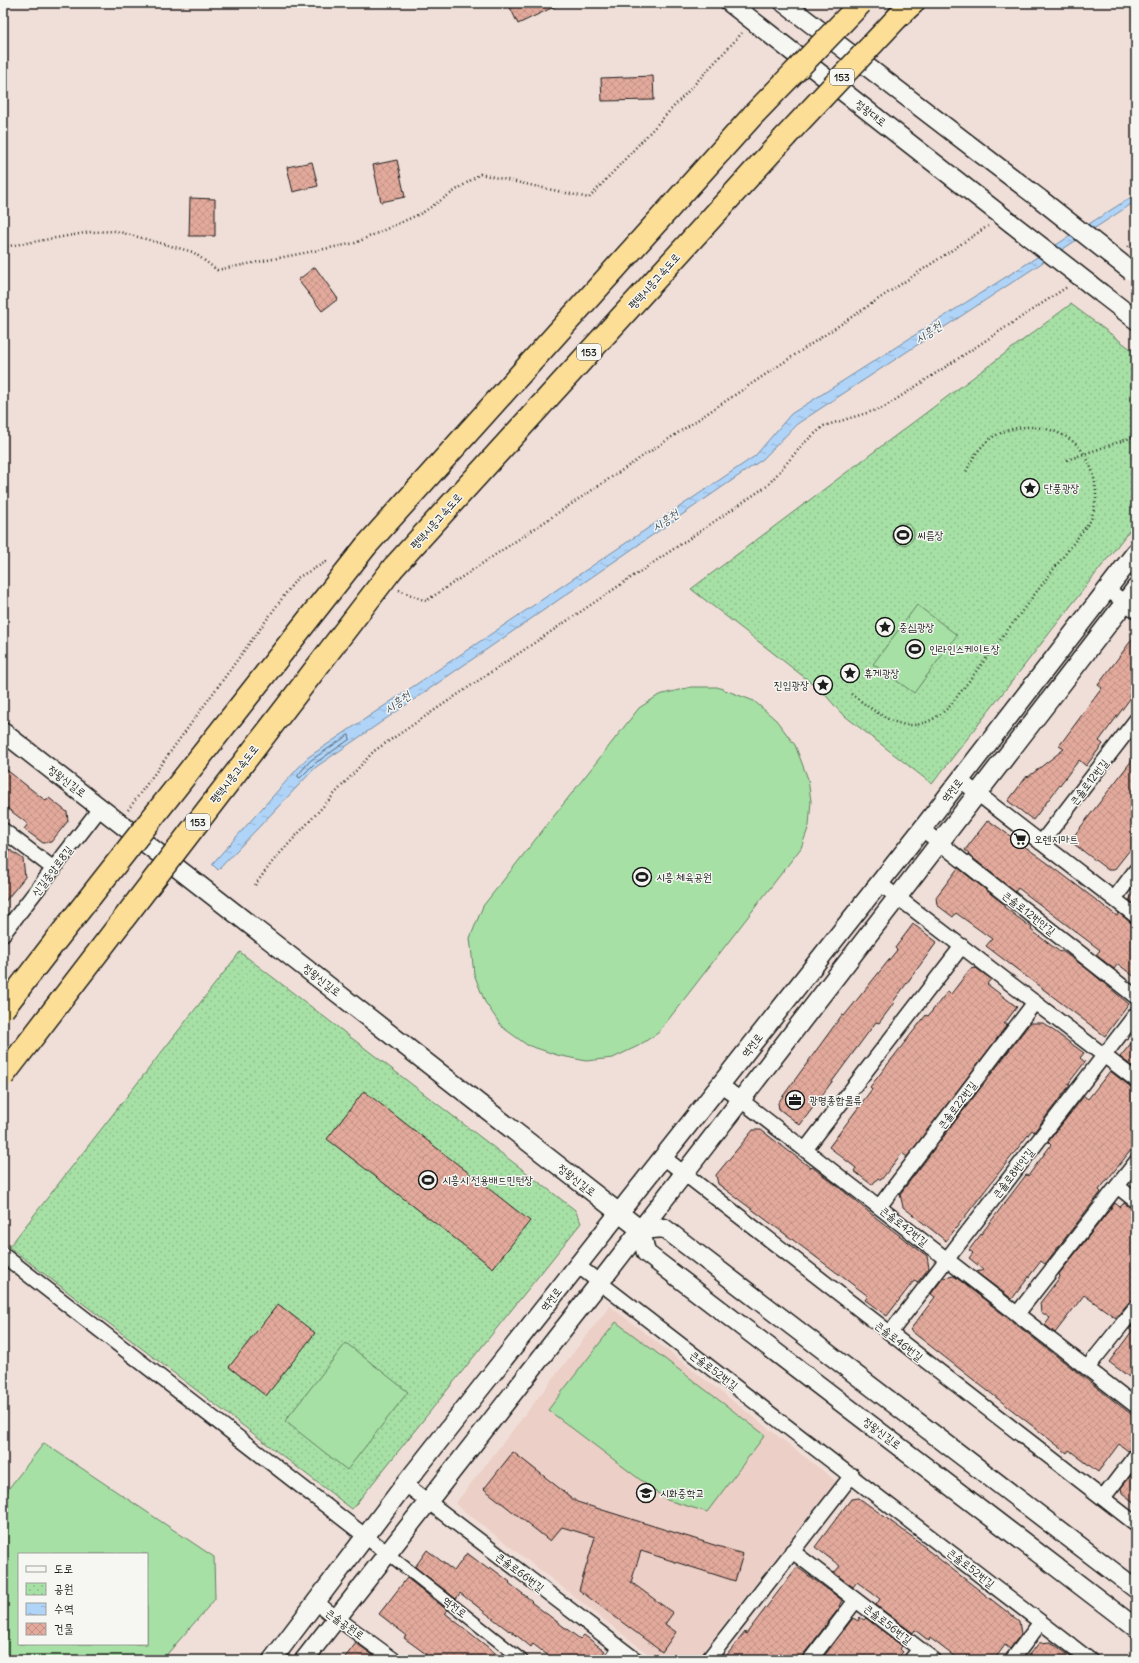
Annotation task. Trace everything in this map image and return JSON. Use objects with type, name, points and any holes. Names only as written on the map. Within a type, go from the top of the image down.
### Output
[{"type":"highway","points":[[3,1009],[56,939],[366,546],[754,114],[861,3]]},
{"type":"highway","name":"평택시흥고속도로","points":[[3,1076],[393,568],[786,136],[905,10]]},
{"type":"street","name":"정왕대로","points":[[730,3],[1136,320]]},
{"type":"street","points":[[784,3],[1134,273]]},
{"type":"street","name":"역전로","points":[[272,1660],[405,1484],[880,883],[1136,552]]},
{"type":"street","name":"역전로","points":[[304,1660],[336,1617],[641,1230],[977,793],[1131,606],[1136,588]]},
{"type":"street","points":[[1108,589],[1131,606]]},
{"type":"street","name":"큰솔로12번길","points":[[1041,843],[1136,720]]},
{"type":"street","name":"정왕신길로","points":[[3,732],[619,1212],[641,1230],[646,1253],[1136,1628]]},
{"type":"street","points":[[960,780],[1136,916]]},
{"type":"street","name":"신길중앙로8길","points":[[3,934],[101,807]]},
{"type":"street","name":"큰솔로12번안길","points":[[922,829],[1136,997]]},
{"type":"street","points":[[3,830],[54,869]]},
{"type":"street","points":[[1114,899],[1136,870]]},
{"type":"street","points":[[880,883],[1136,1080]]},
{"type":"street","points":[[805,1150],[962,946]]},
{"type":"street","name":"큰솔로22번길","points":[[879,1207],[1035,1002]]},
{"type":"street","name":"큰솔로8번안길","points":[[890,1333],[1136,1014]]},
{"type":"street","name":"큰솔로42번길","points":[[720,1084],[1136,1406]]},
{"type":"street","name":"큰솔로46번길","points":[[663,1157],[1136,1524]]},
{"type":"street","points":[[1017,1314],[1136,1162]]},
{"type":"street","points":[[1117,1186],[1136,1201]]},
{"type":"street","points":[[641,1230],[664,1228],[1136,1589]]},
{"type":"street","points":[[3,1255],[366,1537]]},
{"type":"street","name":"큰솔로52번길","points":[[577,1265],[852,1475],[1090,1660]]},
{"type":"street","points":[[1087,1368],[1136,1307]]},
{"type":"street","points":[[1103,1498],[1136,1455]]},
{"type":"street","points":[[708,1660],[852,1475]]},
{"type":"street","name":"큰솔로66번길","points":[[405,1484],[636,1660]]},
{"type":"street","name":"역전로","points":[[366,1537],[522,1660]]},
{"type":"street","name":"큰솔로56번길","points":[[792,1551],[856,1600],[915,1654],[934,1660]]},
{"type":"street","name":"큰솔로56번길","points":[[810,1660],[856,1600]]},
{"type":"street","name":"큰솔공원로","points":[[315,1602],[394,1660]]},
{"type":"street","points":[[1012,1660],[1041,1622]]},
{"type":"street","points":[[609,1660],[619,1647]]},
{"type":"path","points":[[3,247],[91,232],[116,231],[193,252],[217,270],[355,243],[422,213],[480,174],[589,198],[753,21]]},
{"type":"path","points":[[398,590],[426,601],[1007,220]]},
{"type":"path","points":[[1123,250],[1136,242]]},
{"type":"path","points":[[255,885],[273,861],[374,751],[767,486],[804,443],[824,426],[883,408],[1072,283]]},
{"type":"path","points":[[851,694],[894,722],[910,725],[925,724],[939,717],[950,706],[1091,520],[1096,498],[1094,475],[1084,454],[1070,439],[1050,429],[1030,426],[1008,429],[989,439],[974,454],[965,474]]},
{"type":"path","points":[[1067,460],[1136,436]]},
{"type":"path","points":[[120,822],[297,578],[326,562],[333,565]]},
{"type":"shaded area","name":"시화중학교","points":[[610,1306],[836,1481],[696,1660],[656,1660],[455,1504]]},
{"type":"green space","points":[[1071,304],[1136,353],[1136,522],[932,784],[841,713],[822,691],[691,589]]},
{"type":"green space","name":"씨름장","points":[[903,523],[911,526],[914,534],[911,542],[903,545],[895,542],[892,534],[895,526]]},
{"type":"green space","name":"인라인스케이트장","points":[[917,605],[957,635],[914,693],[873,664]]},
{"type":"green space","name":"시흥 체육공원","points":[[691,687],[717,687],[754,701],[776,720],[795,745],[808,779],[811,801],[809,826],[801,848],[658,1033],[638,1046],[613,1058],[586,1061],[557,1055],[527,1045],[502,1027],[485,1002],[474,974],[470,938],[483,906],[639,708],[659,695]]},
{"type":"green space","points":[[240,952],[575,1210],[581,1223],[352,1509],[9,1247]]},
{"type":"green space","points":[[616,1322],[765,1435],[707,1512],[667,1500],[548,1410]]},
{"type":"green space","points":[[346,1343],[408,1392],[347,1470],[285,1421]]},
{"type":"green space","points":[[44,1443],[214,1557],[215,1599],[162,1660],[3,1660],[3,1502],[9,1488]]},
{"type":"water","name":"시흥천","points":[[1136,194],[1136,201],[797,424],[763,459],[316,767],[218,870],[212,864],[307,758],[755,456],[791,414]]},
{"type":"building","points":[[508,3],[562,3],[518,24]]},
{"type":"building","points":[[653,76],[654,100],[602,101],[601,78]]},
{"type":"building","points":[[397,160],[405,197],[381,202],[373,165]]},
{"type":"building","points":[[312,162],[318,186],[293,192],[287,167]]},
{"type":"building","points":[[190,198],[215,199],[215,236],[189,236]]},
{"type":"building","points":[[315,267],[338,299],[322,311],[298,280]]},
{"type":"building","points":[[1136,634],[1136,686],[1129,695],[1132,696],[1099,741],[1103,744],[1086,766],[1079,760],[1033,820],[1008,801],[1027,776],[1028,777],[1064,749],[1059,746],[1102,688],[1098,685]]},
{"type":"building","points":[[1136,755],[1136,842],[1114,870],[1108,870],[1070,841]]},
{"type":"building","points":[[3,767],[46,801],[49,798],[67,812],[68,821],[51,842],[43,843],[24,829],[28,824],[3,805]]},
{"type":"building","points":[[988,820],[1117,916],[1119,913],[1131,923],[1136,924],[1136,978],[1118,964],[1114,969],[1096,955],[1100,950],[1018,888],[1015,892],[968,854],[969,853],[965,850]]},
{"type":"building","points":[[3,845],[23,859],[25,877],[3,904]]},
{"type":"building","points":[[958,868],[1005,905],[1004,907],[1032,928],[1031,930],[1060,952],[1062,951],[1086,968],[1129,1004],[1105,1036],[986,946],[992,939],[956,913],[953,917],[937,905],[936,897]]},
{"type":"building","points":[[1136,891],[1136,905],[1129,900]]},
{"type":"building","points":[[913,924],[937,942],[893,1002],[894,1003],[879,1023],[876,1022],[800,1125],[779,1109],[778,1103],[842,1015],[844,1016],[897,950],[895,948]]},
{"type":"building","points":[[976,968],[991,979],[987,984],[1017,1007],[1004,1024],[1008,1024],[907,1157],[902,1153],[881,1180],[878,1178],[872,1185],[854,1171],[856,1168],[829,1147],[872,1089],[870,1087],[926,1015],[928,1016],[948,991],[951,994],[970,969]]},
{"type":"building","points":[[1030,1023],[1043,1023],[1084,1053],[1080,1058],[1085,1062],[1068,1084],[1070,1085],[1034,1132],[1032,1130],[946,1241],[903,1207],[900,1194]]},
{"type":"building","points":[[1136,1037],[1136,1069],[1120,1057]]},
{"type":"building","points":[[1110,1071],[1131,1087],[1136,1088],[1136,1144],[1099,1190],[1101,1192],[1045,1264],[1041,1261],[1012,1299],[976,1272],[984,1270],[969,1258],[973,1253],[969,1250],[1026,1175],[1028,1176],[1051,1145],[1048,1142],[1084,1096],[1088,1099]]},
{"type":"building","name":"시흥시 전용배드민턴장","points":[[364,1091],[530,1221],[493,1268],[327,1139]]},
{"type":"building","points":[[753,1130],[761,1130],[836,1185],[927,1256],[929,1268],[917,1283],[915,1281],[913,1282],[887,1316],[865,1300],[868,1296],[718,1184],[716,1175]]},
{"type":"building","points":[[1115,1203],[1120,1207],[1124,1203],[1136,1212],[1136,1299],[1129,1302],[1116,1318],[1084,1295],[1055,1333],[1045,1325],[1050,1318],[1041,1312],[1040,1303],[1060,1277],[1059,1274]]},
{"type":"building","points":[[954,1276],[1136,1418],[1136,1447],[1132,1447],[1128,1451],[1119,1444],[1098,1472],[1069,1450],[1067,1453],[910,1330],[935,1297],[931,1294],[943,1278]]},
{"type":"building","points":[[278,1304],[315,1333],[266,1396],[229,1367]]},
{"type":"building","points":[[1136,1321],[1136,1382],[1109,1362],[1132,1331],[1129,1329]]},
{"type":"building","points":[[513,1452],[577,1502],[743,1554],[735,1581],[641,1551],[631,1582],[673,1613],[665,1624],[676,1632],[662,1652],[579,1590],[595,1537],[562,1527],[550,1541],[484,1489]]},
{"type":"building","points":[[1136,1469],[1136,1504],[1122,1493],[1121,1488]]},
{"type":"building","points":[[859,1498],[926,1547],[925,1548],[1019,1621],[1021,1634],[1010,1649],[1005,1645],[994,1660],[959,1660],[930,1638],[929,1641],[915,1630],[913,1633],[876,1605],[880,1599],[857,1582],[853,1587],[834,1573],[840,1566],[815,1547],[851,1499]]},
{"type":"building","points":[[427,1550],[454,1571],[467,1553],[488,1569],[490,1567],[510,1582],[509,1583],[532,1601],[531,1602],[580,1639],[584,1635],[605,1651],[597,1660],[554,1660],[533,1644],[531,1647],[460,1593],[456,1599],[415,1567]]},
{"type":"building","points":[[797,1567],[842,1600],[839,1606],[840,1607],[803,1655],[802,1660],[723,1660],[745,1632],[746,1634]]},
{"type":"building","points":[[407,1578],[447,1610],[445,1613],[504,1660],[422,1660],[426,1654],[404,1638],[406,1635],[379,1614]]},
{"type":"building","points":[[860,1617],[864,1620],[866,1618],[902,1646],[900,1649],[903,1652],[896,1660],[821,1660],[853,1618],[858,1621]]},
{"type":"building","points":[[1051,1642],[1075,1660],[1026,1660],[1039,1643]]},
{"type":"building","points":[[356,1643],[380,1660],[343,1660]]},
{"type":"place","name":"단풍광장","points":[[1030,488]]},
{"type":"place","name":"씨름장","points":[[903,535]]},
{"type":"place","name":"중심광장","points":[[885,627]]},
{"type":"place","name":"인라인스케이트장","points":[[915,649]]},
{"type":"place","name":"휴게광장","points":[[850,673]]},
{"type":"place","name":"진입광장","points":[[823,685]]},
{"type":"place","name":"오렌지마트","points":[[1020,839]]},
{"type":"place","name":"시흥 체육공원","points":[[642,877]]},
{"type":"place","name":"광명종합물류","points":[[795,1100]]},
{"type":"place","name":"시흥시 전용배드민턴장","points":[[428,1180]]},
{"type":"place","name":"시화중학교","points":[[646,1493]]}]
